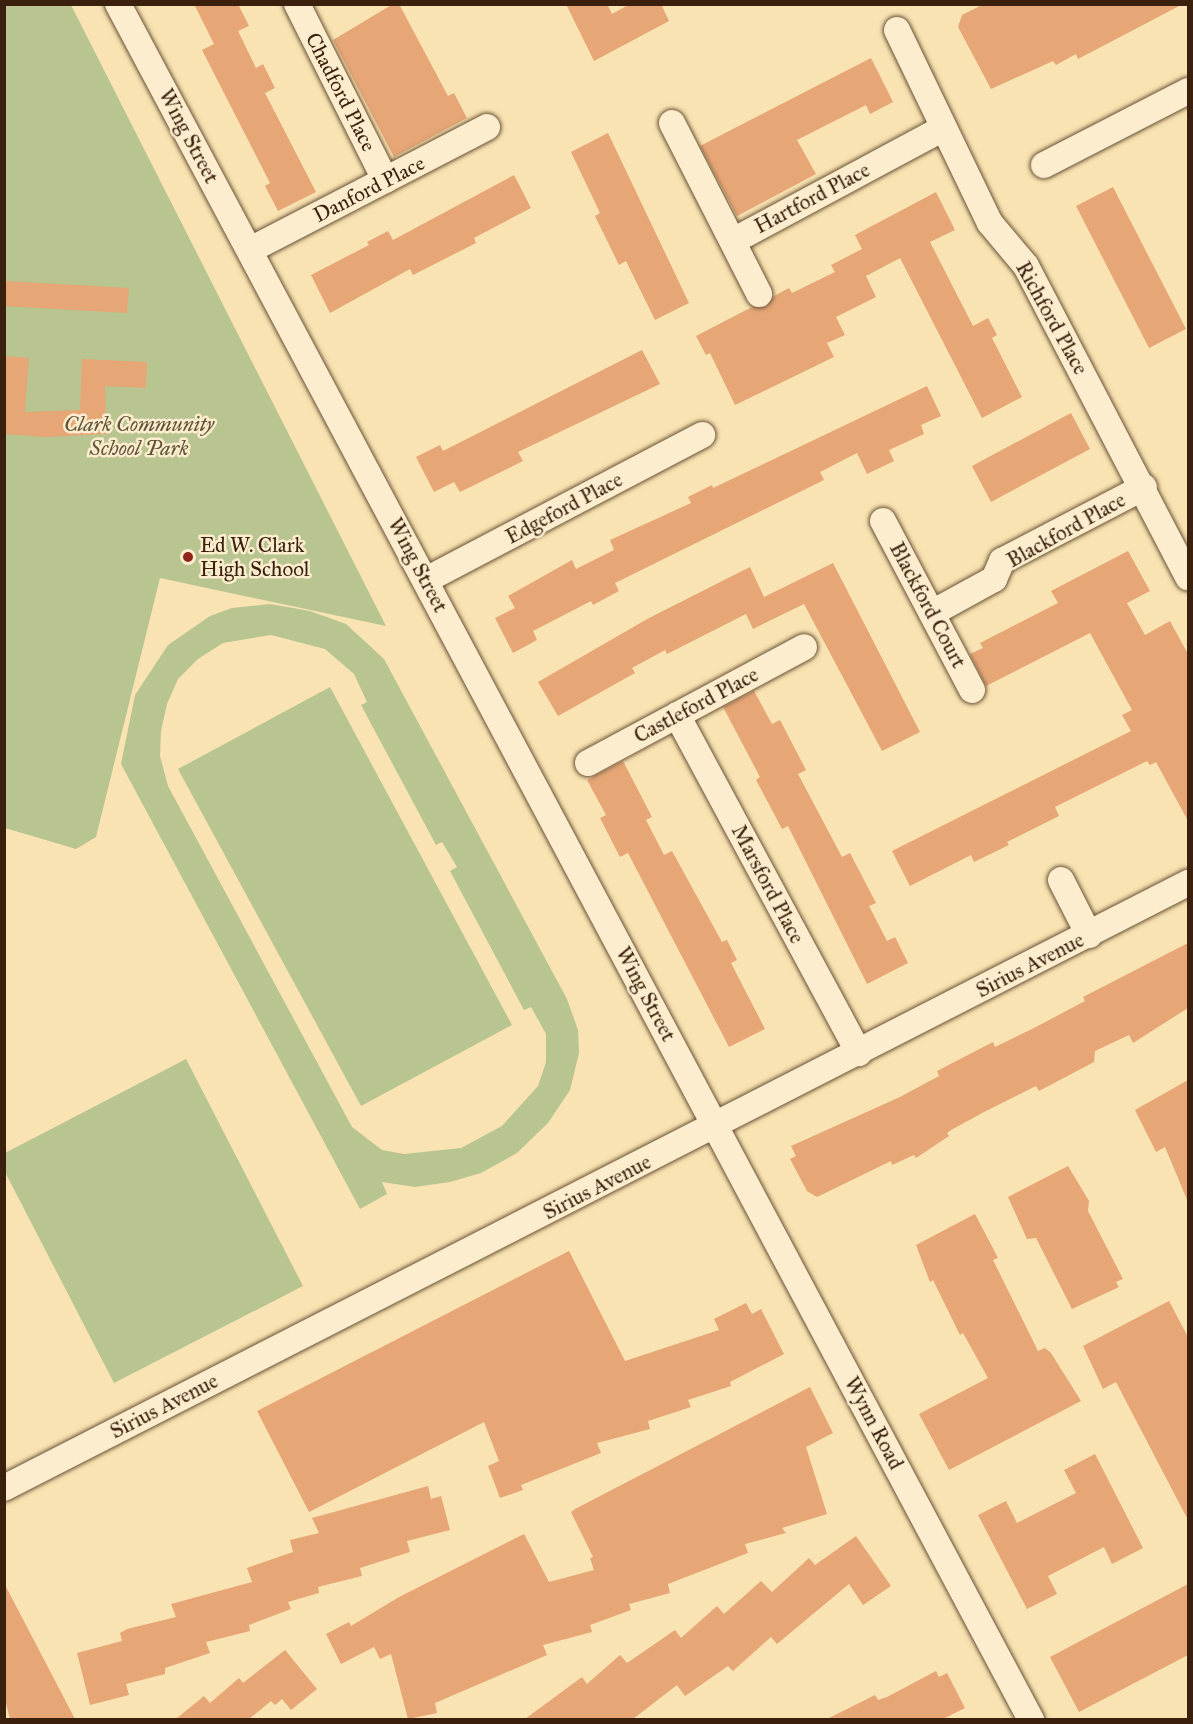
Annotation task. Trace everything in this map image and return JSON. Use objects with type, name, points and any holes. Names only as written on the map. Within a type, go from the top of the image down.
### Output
[{"type":"street","name":"Wing Street","points":[[118,4],[717,1126]]},
{"type":"street","name":"Chadford Place","points":[[297,4],[385,180]]},
{"type":"street","name":"Richford Place","points":[[897,30],[990,223],[1026,266],[1144,487],[1188,577]]},
{"type":"street","points":[[1044,165],[1188,91]]},
{"type":"street","points":[[672,123],[733,241]]},
{"type":"street","name":"Danford Place","points":[[250,250],[487,128]]},
{"type":"street","name":"Hartford Place","points":[[759,294],[733,241],[944,128]]},
{"type":"street","name":"Edgeford Place","points":[[426,580],[702,435]]},
{"type":"street","name":"Blackford Place","points":[[932,613],[994,579],[1002,561],[1144,487]]},
{"type":"street","name":"Blackford Court","points":[[884,520],[972,690]]},
{"type":"street","name":"Castleford Place","points":[[588,763],[804,647]]},
{"type":"street","name":"Marsford Place","points":[[677,715],[860,1053]]},
{"type":"street","points":[[1061,879],[1089,935]]},
{"type":"street","name":"Sirius Avenue","points":[[4,1488],[860,1053],[1188,883]]},
{"type":"street","name":"Wynn Road","points":[[717,1126],[1031,1719]]},
{"type":"green space","name":"Clark Community School Park","points":[[4,5],[71,5],[386,626],[160,578],[96,837],[76,849],[5,828]]},
{"type":"green space","points":[[270,604],[310,611],[346,624],[384,659],[567,999],[578,1030],[579,1053],[570,1090],[548,1123],[517,1153],[481,1173],[450,1182],[415,1187],[382,1182],[387,1194],[360,1209],[121,764],[135,695],[168,645],[210,616],[232,608]],"holes":[[[271,635],[325,649],[354,674],[367,702],[361,705],[436,845],[442,842],[457,867],[450,871],[524,1010],[531,1007],[546,1034],[546,1062],[538,1086],[502,1126],[461,1148],[404,1154],[382,1150],[352,1127],[168,786],[160,756],[161,731],[167,704],[178,679],[198,659],[223,643]]]},
{"type":"green space","points":[[330,687],[512,1025],[361,1106],[178,769]]},
{"type":"green space","points":[[186,1059],[303,1286],[114,1383],[5,1172],[5,1153]]},
{"type":"building","points":[[194,4],[238,4],[249,26],[238,31],[256,68],[263,64],[275,88],[265,93],[316,192],[278,211],[265,186],[270,183],[202,50],[214,44]]},
{"type":"building","points":[[393,4],[399,4],[448,96],[454,93],[467,118],[394,157],[333,40]]},
{"type":"building","points":[[566,4],[607,4],[612,14],[630,4],[661,4],[669,21],[594,61]]},
{"type":"building","points":[[984,4],[1183,4],[1078,59],[1076,54],[1056,65],[1053,61],[991,89],[958,27],[962,15]]},
{"type":"building","points":[[871,58],[893,102],[870,114],[866,105],[797,140],[816,174],[737,216],[700,146]]},
{"type":"building","points":[[608,133],[689,303],[655,320],[626,261],[619,265],[595,216],[600,213],[571,152]]},
{"type":"building","points":[[514,175],[531,208],[474,238],[476,243],[413,275],[410,269],[330,313],[311,275],[369,245],[367,242],[388,231],[393,240]]},
{"type":"building","points":[[1113,187],[1186,329],[1149,348],[1076,206]]},
{"type":"building","points":[[936,192],[955,230],[930,242],[973,326],[988,318],[997,335],[992,338],[1022,397],[982,418],[900,258],[866,276],[876,297],[836,317],[845,335],[827,343],[834,357],[735,405],[710,353],[706,355],[696,336],[752,307],[766,307],[774,296],[789,288],[792,293],[835,272],[831,265],[862,249],[855,235]]},
{"type":"building","points":[[4,281],[129,288],[127,313],[4,306]]},
{"type":"building","points":[[642,350],[660,384],[518,452],[523,461],[460,492],[454,482],[434,492],[416,457],[440,445],[443,451]]},
{"type":"building","points":[[4,356],[29,358],[25,412],[80,410],[82,359],[147,362],[146,388],[105,386],[107,434],[45,437],[4,434]]},
{"type":"building","points":[[927,386],[941,416],[921,425],[924,434],[889,450],[894,461],[867,474],[857,453],[820,472],[824,480],[615,583],[619,591],[593,605],[591,601],[533,631],[537,640],[513,653],[495,618],[515,608],[508,596],[572,560],[576,569],[614,550],[610,540],[691,503],[688,497],[712,485],[713,488]]},
{"type":"building","points":[[1071,413],[1090,449],[991,502],[972,466]]},
{"type":"building","points":[[1128,551],[1150,591],[1127,603],[1145,635],[1170,621],[1188,654],[1188,821],[1156,762],[1150,765],[1147,761],[1055,807],[1059,816],[1007,842],[1009,845],[974,862],[971,855],[910,886],[892,851],[1131,731],[1122,715],[1132,710],[1090,633],[986,686],[970,654],[983,648],[980,643],[1058,603],[1051,591]]},
{"type":"building","points":[[833,563],[920,732],[882,751],[804,604],[753,629],[746,614],[667,654],[665,650],[632,668],[635,673],[558,716],[538,682],[649,618],[750,567],[764,597]]},
{"type":"building","points":[[754,691],[772,724],[780,720],[806,770],[798,774],[842,857],[850,853],[876,903],[869,906],[887,941],[895,937],[908,963],[867,984],[788,826],[782,829],[756,780],[760,777],[723,707]]},
{"type":"building","points":[[623,761],[652,817],[646,820],[664,855],[672,851],[722,942],[727,940],[737,960],[731,963],[765,1029],[729,1047],[628,853],[620,857],[600,818],[606,815],[587,780]]},
{"type":"building","points":[[1188,943],[1188,1008],[1133,1043],[1129,1035],[1095,1051],[1094,1062],[1039,1091],[1036,1086],[951,1130],[947,1133],[949,1136],[916,1158],[914,1155],[892,1165],[891,1161],[817,1197],[807,1191],[790,1159],[796,1156],[791,1146],[900,1097],[939,1076],[937,1071],[993,1042],[995,1047],[1034,1028],[1085,1001],[1083,997]]},
{"type":"building","points":[[1188,1080],[1188,1202],[1165,1147],[1156,1152],[1135,1110]]},
{"type":"building","points":[[1068,1166],[1089,1201],[1088,1211],[1123,1279],[1116,1282],[1119,1287],[1072,1309],[1036,1238],[1027,1239],[1008,1197]]},
{"type":"building","points":[[975,1214],[998,1258],[993,1260],[1038,1351],[1045,1348],[1051,1353],[1081,1401],[949,1470],[919,1414],[988,1378],[963,1333],[960,1335],[933,1280],[930,1282],[916,1245]]},
{"type":"building","points":[[569,1251],[625,1361],[719,1330],[714,1319],[746,1303],[752,1314],[761,1309],[784,1354],[730,1382],[731,1386],[688,1400],[691,1407],[648,1421],[650,1429],[597,1443],[601,1453],[521,1485],[523,1490],[500,1498],[488,1466],[499,1461],[484,1422],[309,1512],[257,1411]]},
{"type":"building","points":[[1169,1301],[1188,1337],[1188,1520],[1116,1382],[1103,1389],[1083,1346]]},
{"type":"building","points":[[810,1387],[833,1433],[806,1447],[827,1514],[782,1528],[786,1533],[745,1544],[748,1553],[668,1584],[670,1593],[629,1604],[631,1610],[590,1625],[592,1632],[543,1645],[547,1655],[435,1703],[437,1713],[408,1719],[391,1654],[380,1659],[374,1647],[341,1664],[326,1634],[349,1622],[351,1626],[399,1597],[524,1534],[549,1582],[594,1570],[590,1558],[593,1557],[571,1512]]},
{"type":"building","points":[[1095,1454],[1143,1548],[1112,1564],[1104,1547],[1048,1576],[1057,1594],[1027,1609],[978,1515],[1006,1501],[1017,1523],[1076,1493],[1064,1470]]},
{"type":"building","points":[[428,1486],[431,1499],[441,1496],[450,1530],[407,1541],[410,1552],[360,1568],[362,1576],[318,1587],[319,1593],[288,1602],[291,1609],[249,1625],[250,1631],[206,1642],[210,1653],[165,1668],[165,1674],[126,1684],[129,1695],[90,1705],[77,1653],[122,1641],[120,1633],[127,1629],[176,1617],[171,1604],[252,1582],[247,1568],[293,1552],[290,1540],[319,1533],[312,1518]]},
{"type":"building","points":[[856,1536],[891,1586],[863,1605],[849,1584],[777,1644],[771,1637],[733,1671],[728,1666],[685,1696],[677,1685],[633,1719],[525,1719],[582,1677],[587,1684],[620,1655],[627,1663],[675,1630],[681,1638],[717,1606],[724,1614],[761,1581],[772,1592],[809,1558],[815,1565]]},
{"type":"building","points":[[4,1583],[75,1719],[10,1719],[4,1696]]},
{"type":"building","points":[[1188,1584],[1188,1655],[1079,1712],[1050,1657]]},
{"type":"building","points":[[285,1650],[317,1689],[291,1710],[282,1699],[275,1705],[271,1701],[249,1719],[176,1719],[204,1696],[210,1703],[239,1678],[243,1683]]},
{"type":"building","points":[[936,1671],[939,1677],[947,1673],[965,1708],[943,1719],[827,1719],[875,1695],[878,1700],[887,1697]]},
{"type":"place","name":"Ed W. Clark High School","points":[[188,557]]}]
